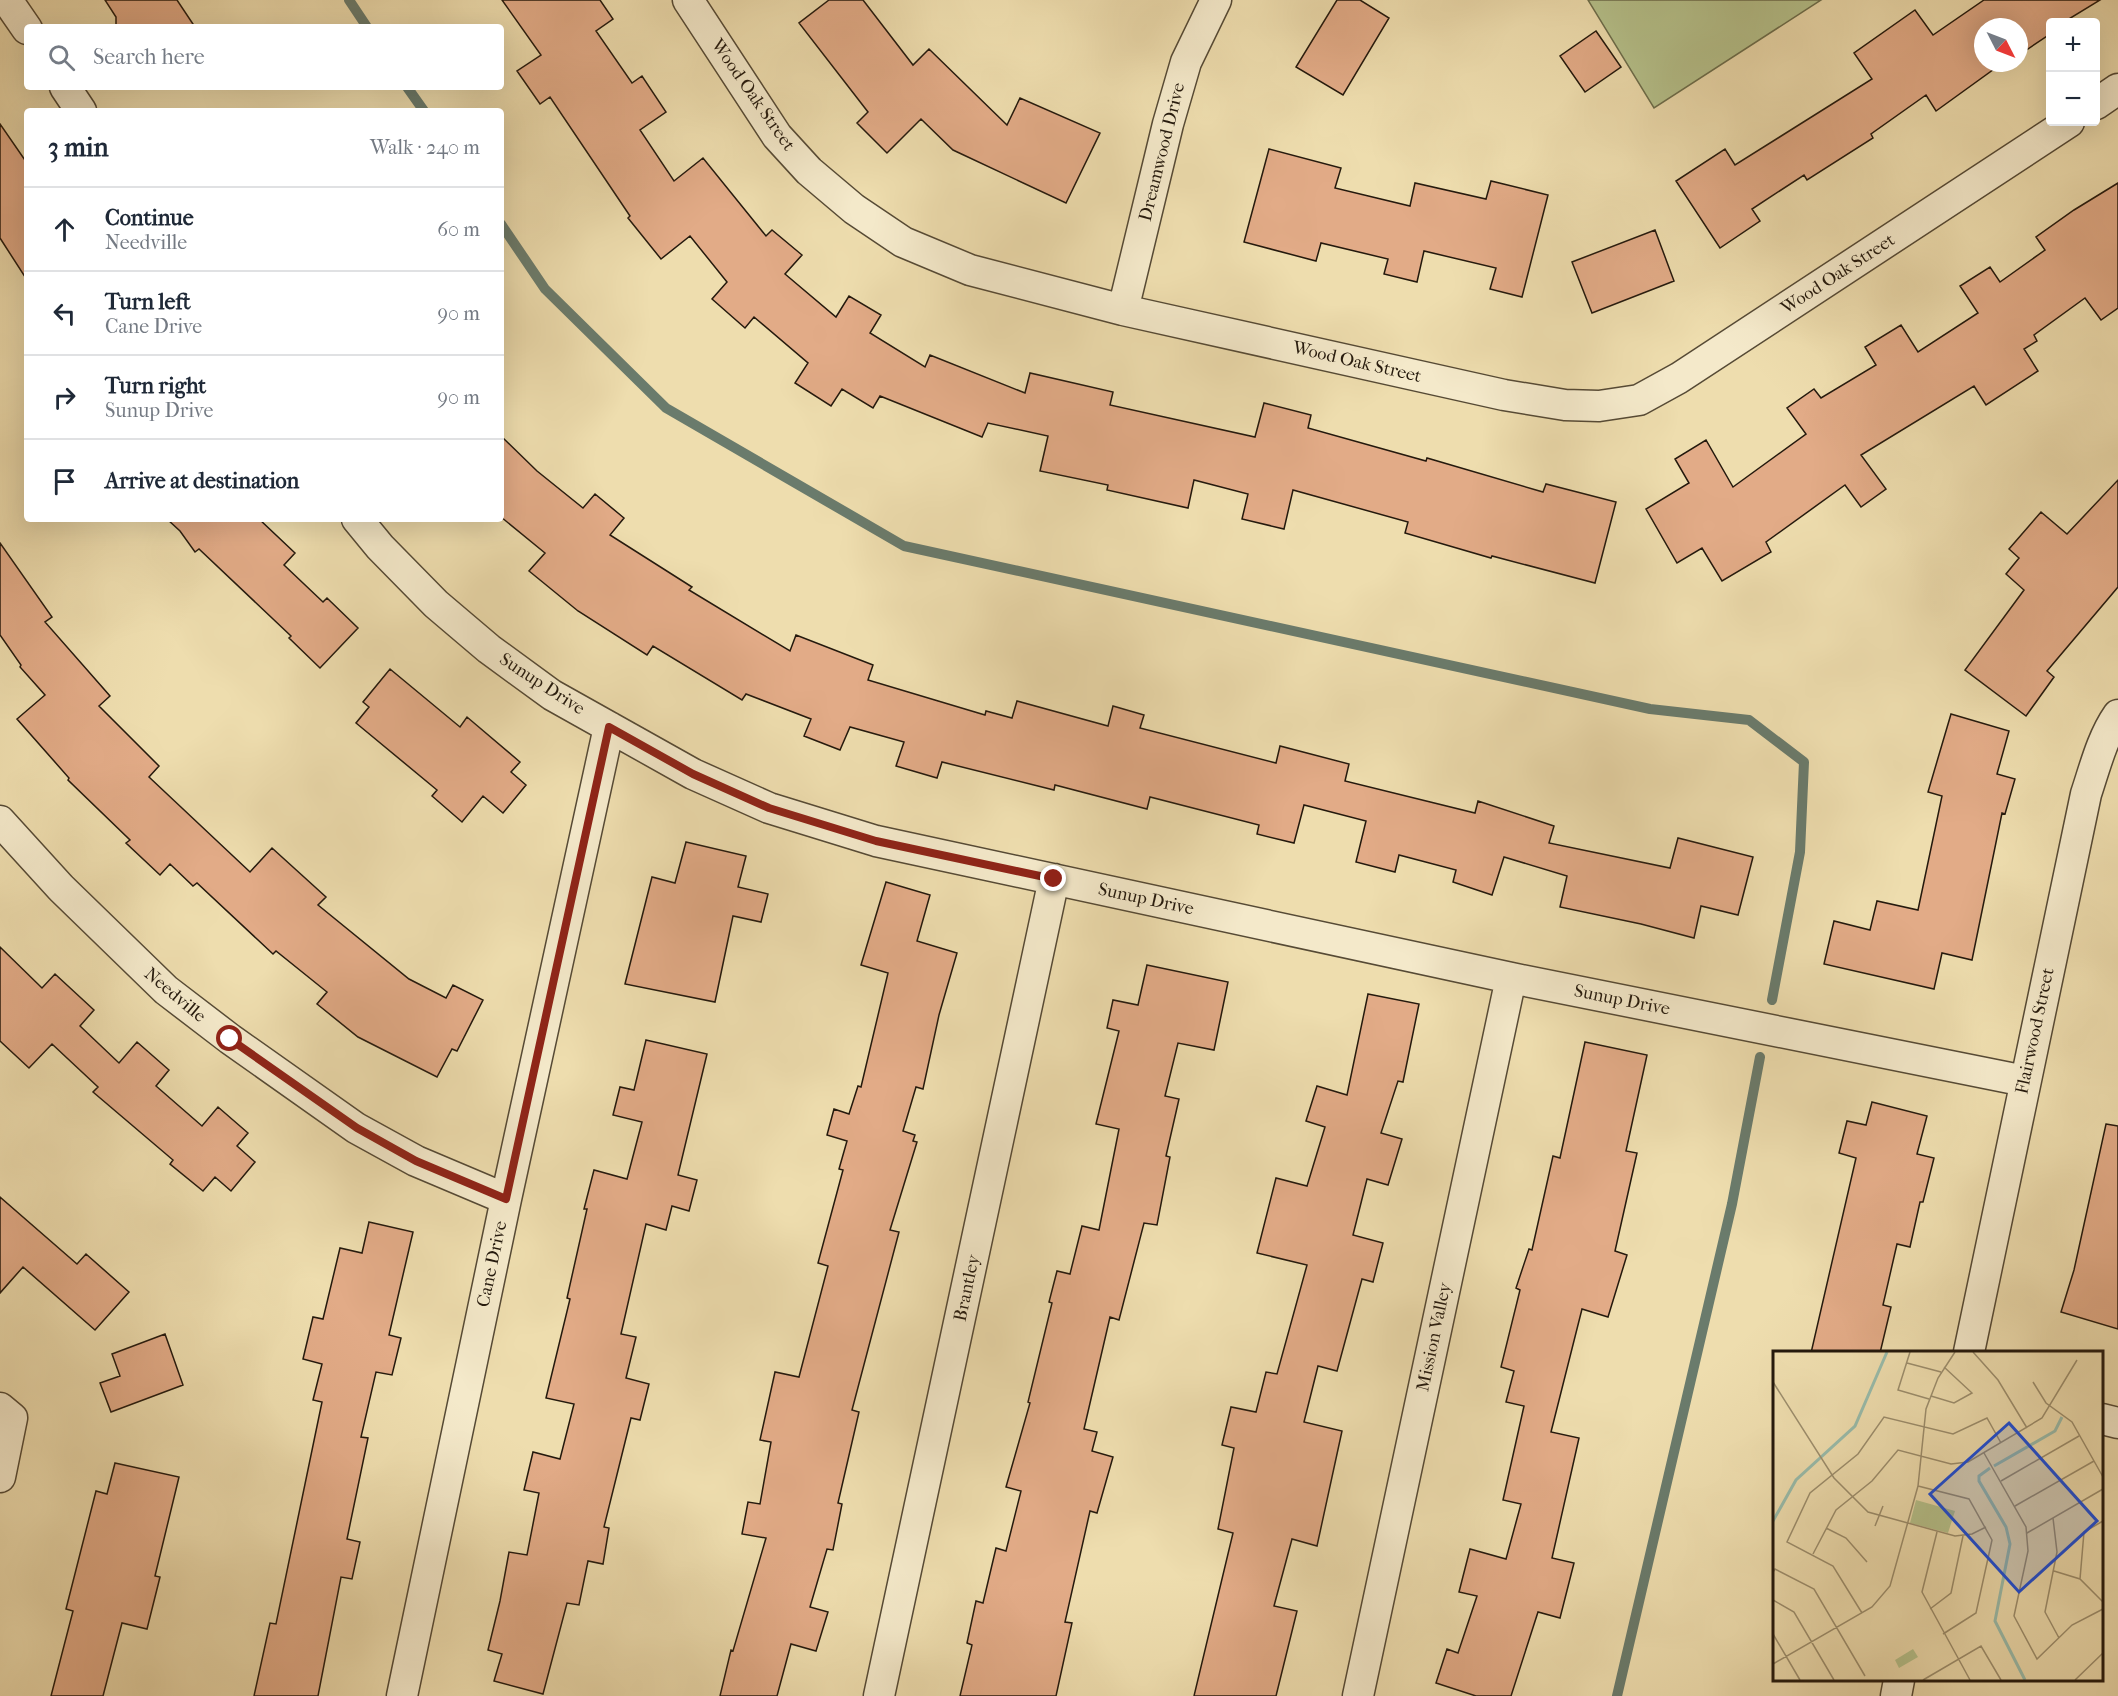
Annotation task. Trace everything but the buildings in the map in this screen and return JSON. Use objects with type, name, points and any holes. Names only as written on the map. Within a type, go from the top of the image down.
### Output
[{"type":"street","points":[[7,0],[24,25]]},
{"type":"street","name":"Wood Oak Street","points":[[688,0],[777,136],[809,171],[854,209],[903,242],[970,270],[1123,310],[1504,394],[1565,405],[1599,406],[1639,400],[1679,378],[2063,126]]},
{"type":"street","name":"Dreamwood Drive","points":[[1123,310],[1167,124],[1186,62],[1216,0]]},
{"type":"street","points":[[2100,101],[2118,89]]},
{"type":"street","points":[[67,90],[79,108]]},
{"type":"street","name":"Sunup Drive","points":[[359,522],[380,547],[436,604],[489,649],[552,695],[693,774],[769,808],[876,841],[1511,978],[2025,1081]]},
{"type":"street","name":"Flairwood Street","points":[[1969,1351],[2086,794],[2097,760],[2118,715]]},
{"type":"street","name":"Cane Drive","points":[[402,1696],[506,1199],[609,727]]},
{"type":"street","name":"Needville","points":[[0,821],[61,888],[166,990],[230,1039],[357,1128],[416,1161],[506,1199]]},
{"type":"street","name":"Brantley","points":[[879,1696],[1054,879]]},
{"type":"street","name":"Mission Valley","points":[[1358,1696],[1511,978]]},
{"type":"street","points":[[0,1408],[12,1418],[0,1477]]},
{"type":"street","points":[[2103,1419],[2118,1423]]},
{"type":"street","points":[[1896,1696],[1899,1681]]},
{"type":"green space","points":[[1588,0],[1821,0],[1654,108]]},
{"type":"waterway","points":[[349,0],[365,24]]},
{"type":"waterway","points":[[409,90],[422,108]]},
{"type":"waterway","points":[[504,228],[545,289],[666,408],[904,546],[1650,709],[1749,720],[1804,762],[1800,852],[1772,1000]]},
{"type":"waterway","points":[[1617,1696],[1732,1204],[1760,1057]]},
{"type":"route","points":[[230,1039],[357,1128],[416,1161],[506,1199],[609,727],[693,774],[769,808],[876,841],[1054,879]]}]
